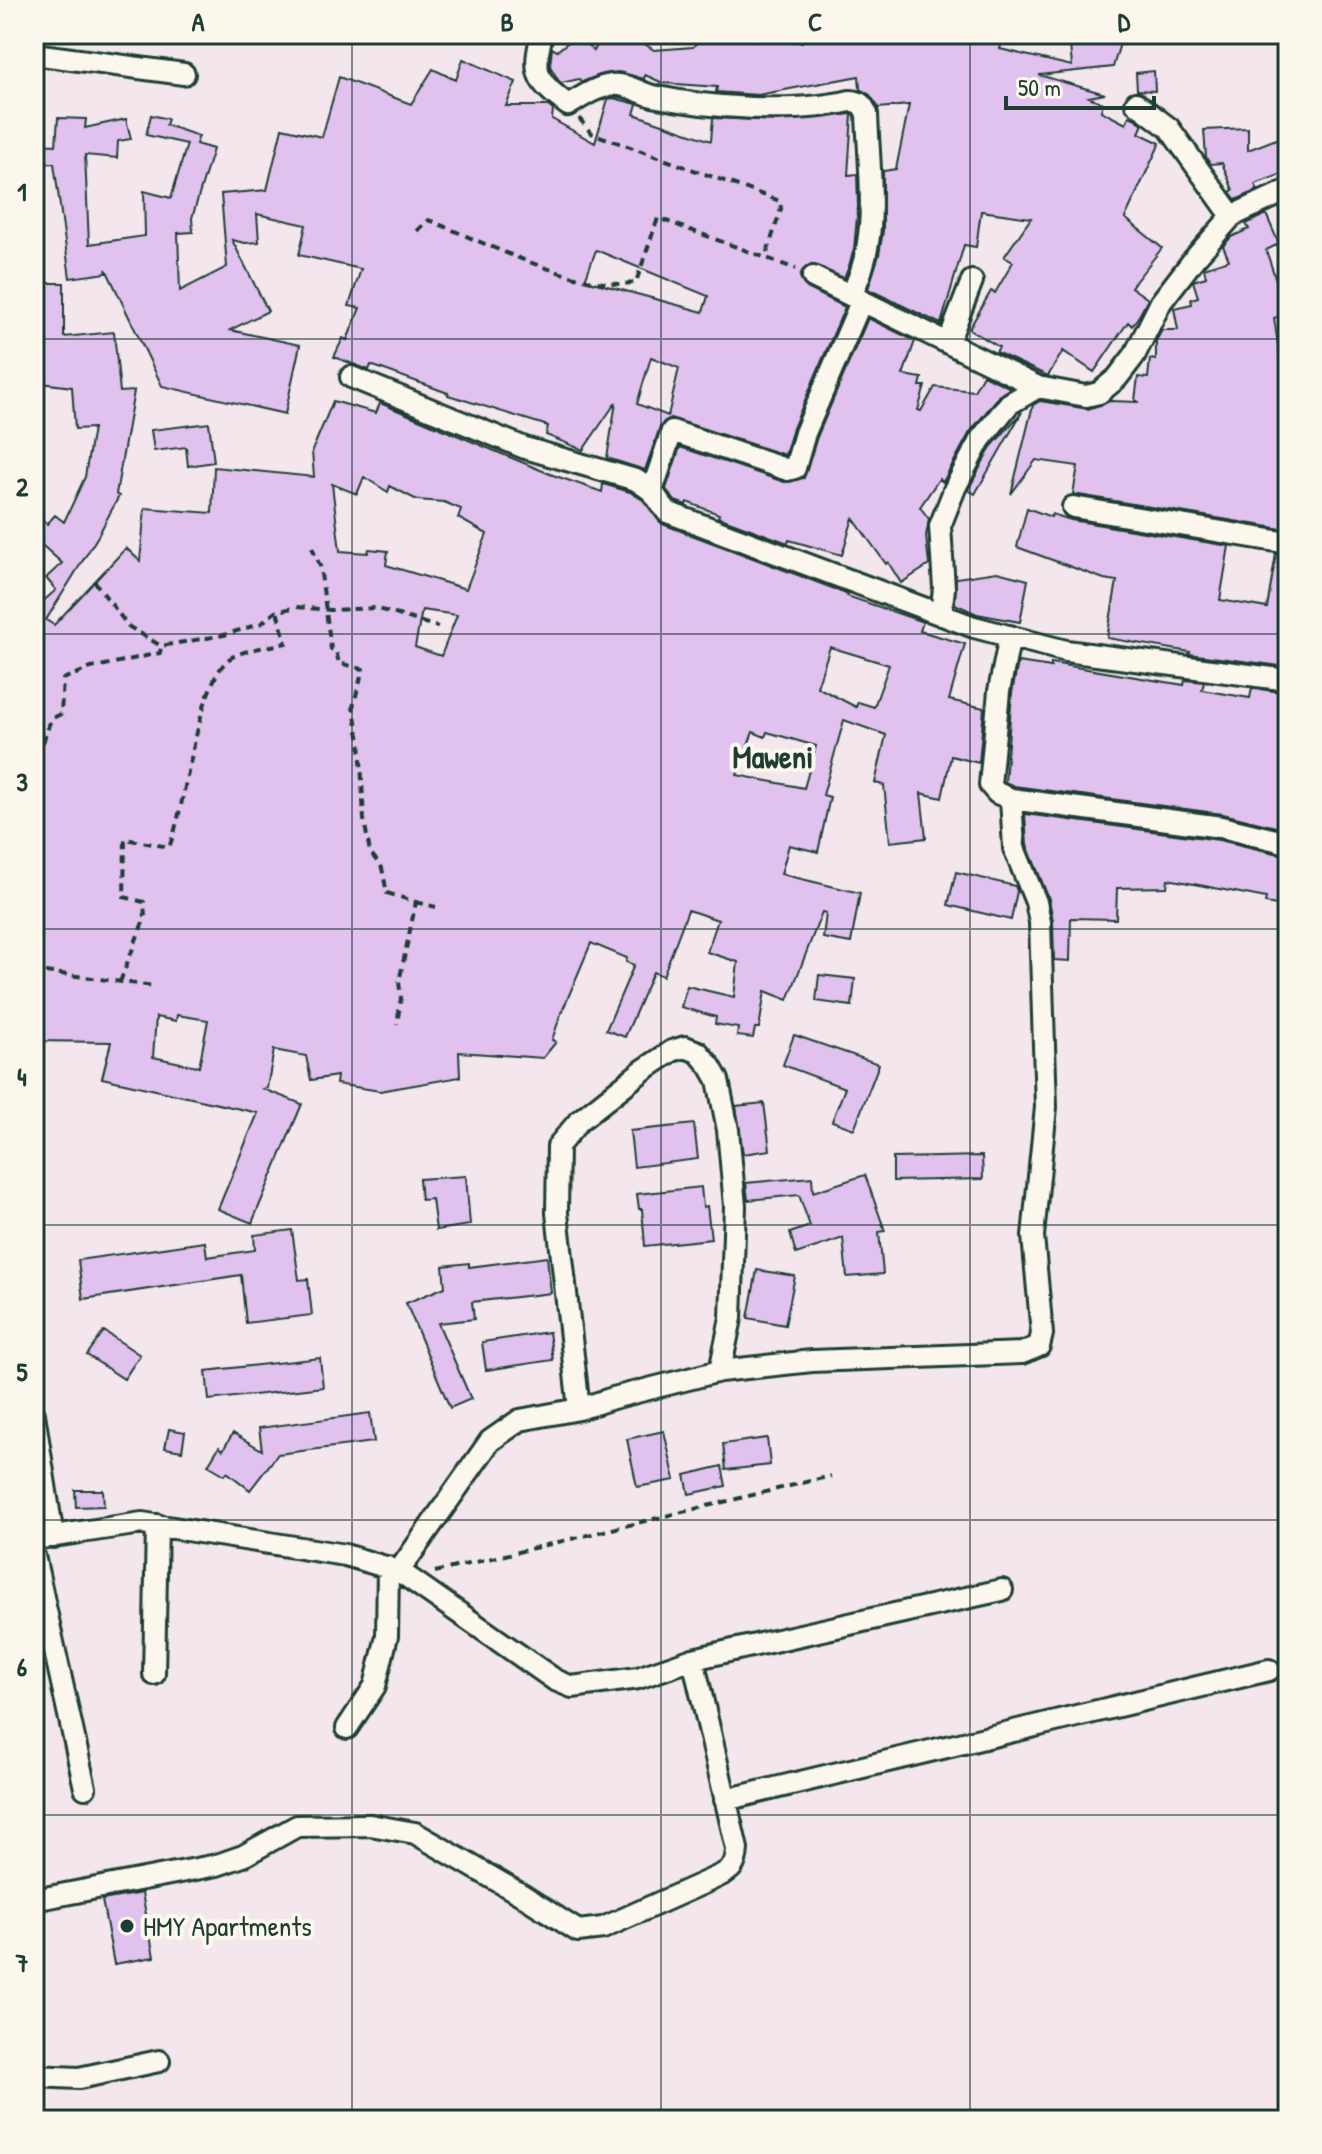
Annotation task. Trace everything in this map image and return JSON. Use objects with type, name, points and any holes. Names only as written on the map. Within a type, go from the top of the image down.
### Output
[{"type":"street","points":[[542,34],[536,58],[538,76],[550,92],[568,105],[594,90],[617,84],[652,96],[761,108],[857,101],[864,105],[867,114],[871,236],[856,298],[805,433],[795,468],[788,470],[672,431],[652,491]]},
{"type":"street","points":[[34,54],[184,74]]},
{"type":"street","points":[[1136,103],[1169,128],[1232,216]]},
{"type":"street","points":[[813,277],[1038,387],[1086,396],[1099,393],[1117,378],[1134,356],[1161,302],[1232,216],[1288,190]]},
{"type":"street","points":[[948,343],[972,281]]},
{"type":"street","points":[[351,377],[525,448],[636,480],[652,491],[667,512],[974,627],[1066,651],[1288,680]]},
{"type":"street","points":[[941,615],[944,588],[940,526],[955,488],[980,440],[1009,404],[1038,387]]},
{"type":"street","points":[[1073,507],[1288,543]]},
{"type":"street","points":[[1010,636],[999,691],[990,785],[997,793],[1011,799],[1221,827],[1288,843]]},
{"type":"street","points":[[347,1728],[375,1686],[399,1572],[490,1441],[520,1420],[579,1409],[720,1371],[812,1361],[1022,1353],[1039,1346],[1042,1334],[1033,1236],[1046,1107],[1040,922],[1036,902],[1014,848],[1011,799]]},
{"type":"street","points":[[579,1409],[557,1213],[558,1146],[579,1121],[642,1071],[672,1051],[685,1047],[698,1052],[718,1080],[728,1130],[735,1206],[732,1302],[720,1371]]},
{"type":"street","points":[[34,1414],[44,1538],[142,1523],[345,1555],[399,1572],[555,1680],[572,1687],[638,1678],[693,1659],[1002,1590]]},
{"type":"street","points":[[154,1674],[157,1525]]},
{"type":"street","points":[[34,1556],[85,1788]]},
{"type":"street","points":[[34,1900],[217,1865],[243,1856],[297,1826],[370,1825],[415,1833],[578,1931],[603,1928],[731,1871],[736,1863],[737,1849],[693,1659]]},
{"type":"street","points":[[725,1800],[1269,1670]]},
{"type":"street","points":[[34,2076],[79,2078],[159,2061]]},
{"type":"path","points":[[568,105],[591,133],[780,201],[781,209],[766,256]]},
{"type":"path","points":[[417,231],[429,220],[492,248],[577,277],[628,284],[636,282],[658,218],[766,256],[813,277]]},
{"type":"path","points":[[312,547],[320,566],[331,649],[336,651],[339,663],[363,669],[353,707],[360,740],[364,820],[370,852],[382,868],[387,893],[436,907]]},
{"type":"path","points":[[94,581],[128,626],[161,646],[224,635],[262,623],[277,611],[297,607],[375,608],[438,627]]},
{"type":"path","points":[[120,982],[145,917],[144,902],[124,897],[125,839],[169,847],[210,682],[231,657],[286,643],[277,611]]},
{"type":"path","points":[[34,769],[51,719],[61,714],[63,679],[91,668],[160,653],[161,646]]},
{"type":"path","points":[[397,1024],[401,998],[399,982],[416,902]]},
{"type":"path","points":[[45,972],[154,986]]},
{"type":"path","points":[[399,1572],[831,1476]]},
{"type":"building","points":[[603,34],[629,34],[654,50],[693,47],[700,38],[802,42],[802,38],[829,40],[868,34],[1004,34],[1000,49],[1072,66],[1070,45],[1121,40],[1113,67],[1039,75],[1105,94],[1089,97],[1103,103],[1101,111],[1126,124],[1129,116],[1134,118],[1143,124],[1139,133],[1160,143],[1125,218],[1162,248],[1131,287],[1148,299],[1132,326],[1128,322],[1094,372],[1063,351],[1048,376],[996,352],[999,347],[969,329],[991,291],[995,293],[1013,262],[1004,257],[1031,218],[981,211],[976,247],[964,245],[941,324],[868,289],[883,231],[883,171],[896,169],[909,105],[879,108],[870,95],[860,89],[859,76],[758,95],[716,92],[717,87],[663,83],[645,75],[644,79],[619,72],[602,74],[582,82],[579,79],[561,83],[550,66],[552,48],[557,51],[577,35],[594,51]]},
{"type":"building","points":[[463,59],[516,82],[506,106],[548,106],[553,110],[552,119],[595,143],[608,99],[613,98],[637,104],[634,114],[711,141],[713,118],[778,121],[852,114],[848,175],[857,174],[858,206],[854,249],[848,269],[844,278],[811,264],[800,277],[807,288],[845,307],[793,428],[785,455],[670,418],[660,427],[645,470],[607,458],[616,402],[583,450],[546,435],[548,426],[448,395],[371,365],[369,370],[334,357],[343,338],[347,340],[360,308],[349,306],[361,269],[299,255],[306,225],[257,214],[259,242],[232,240],[268,311],[230,330],[300,345],[285,414],[162,386],[106,269],[107,273],[70,278],[54,163],[34,164],[34,144],[56,145],[58,118],[86,119],[85,128],[126,119],[131,139],[118,141],[117,158],[85,155],[89,244],[145,236],[144,191],[171,198],[187,144],[146,135],[151,115],[168,119],[166,125],[199,136],[196,144],[213,149],[192,218],[193,232],[178,233],[180,291],[227,267],[221,194],[267,190],[282,128],[322,137],[339,77],[411,104],[433,69],[456,80]],"holes":[[[596,250],[708,296],[703,312],[585,280]],[[651,357],[679,368],[668,416],[637,404]]]},
{"type":"building","points":[[1154,71],[1155,91],[1137,90],[1136,73]]},
{"type":"building","points":[[1248,128],[1248,150],[1276,139],[1288,172],[1255,184],[1258,190],[1236,200],[1230,192],[1233,190],[1222,163],[1210,164],[1206,157],[1204,130]]},
{"type":"building","points":[[1266,214],[1279,244],[1266,250],[1278,286],[1288,283],[1288,314],[1274,318],[1287,405],[1288,530],[1073,494],[1078,466],[1036,460],[1011,494],[1033,405],[1040,401],[1088,409],[1110,401],[1139,402],[1135,400],[1138,377],[1148,378],[1150,359],[1156,360],[1156,341],[1162,330],[1178,330],[1174,308],[1192,304],[1191,299],[1198,297],[1193,281],[1206,277],[1204,268],[1229,260],[1223,246],[1231,237],[1249,229],[1246,224]]},
{"type":"building","points":[[34,283],[64,283],[64,337],[114,332],[120,392],[134,391],[116,494],[119,496],[46,620],[54,625],[126,548],[140,561],[145,508],[212,513],[214,467],[314,477],[312,451],[333,401],[376,413],[380,403],[550,474],[602,492],[603,484],[630,492],[643,500],[662,524],[923,622],[920,631],[965,644],[949,700],[984,708],[979,763],[951,756],[942,798],[921,793],[926,838],[890,842],[884,785],[875,783],[886,735],[844,720],[823,795],[830,797],[818,852],[789,845],[781,874],[860,893],[851,943],[823,938],[826,913],[822,912],[788,1000],[765,991],[759,1028],[755,1028],[753,1038],[737,1036],[738,1028],[715,1024],[716,1017],[681,1007],[687,986],[734,997],[738,962],[707,952],[718,920],[688,910],[663,976],[653,972],[625,1037],[606,1030],[634,965],[626,962],[627,958],[591,943],[561,1014],[552,1040],[556,1042],[543,1058],[459,1052],[460,1077],[380,1091],[336,1084],[337,1076],[311,1080],[306,1056],[274,1050],[267,1088],[263,1089],[302,1104],[252,1223],[218,1209],[258,1113],[102,1078],[111,1042],[34,1041],[34,777],[41,756],[34,754],[34,605],[40,604],[56,590],[46,578],[62,563],[34,538],[34,512],[47,524],[55,515],[64,522],[85,477],[93,428],[75,429],[72,387],[34,382]],"holes":[[[364,477],[388,492],[390,486],[417,500],[444,502],[461,509],[458,518],[487,534],[466,589],[386,565],[388,551],[340,551],[332,484],[357,494]],[[422,610],[457,615],[441,656],[415,647]],[[830,647],[889,665],[874,707],[858,702],[856,707],[817,687]],[[753,732],[765,737],[767,732],[816,746],[804,788],[737,775]],[[177,1015],[208,1020],[199,1067],[153,1057],[156,1017],[176,1021]]]},
{"type":"building","points":[[868,318],[915,341],[903,375],[922,378],[920,386],[925,386],[918,410],[921,411],[935,387],[974,391],[983,375],[1011,388],[999,396],[970,432],[943,482],[939,479],[920,507],[929,519],[926,536],[929,565],[901,583],[853,518],[842,555],[789,540],[788,543],[687,502],[686,505],[675,501],[666,489],[680,447],[784,482],[804,478],[817,437]]},
{"type":"building","points":[[1022,412],[975,494],[968,490],[991,447]]},
{"type":"building","points":[[209,423],[214,462],[188,466],[186,447],[154,451],[151,430]]},
{"type":"building","points":[[1027,508],[1051,517],[1052,514],[1071,520],[1229,546],[1220,600],[1267,608],[1276,554],[1288,556],[1288,667],[1189,654],[1107,638],[1117,581],[1017,547]]},
{"type":"building","points":[[997,572],[1028,580],[1020,622],[977,614],[955,604],[956,578]]},
{"type":"building","points":[[1018,662],[1051,667],[1051,663],[1184,685],[1185,680],[1204,682],[1202,690],[1250,698],[1252,688],[1288,693],[1288,830],[1223,814],[1014,786],[1005,782],[1012,693]]},
{"type":"building","points":[[1025,814],[1219,840],[1288,856],[1288,907],[1265,903],[1266,898],[1168,879],[1167,887],[1117,888],[1116,919],[1071,918],[1070,961],[1054,960],[1049,899],[1027,845]]},
{"type":"building","points":[[956,872],[1015,886],[1017,891],[1011,920],[948,905]]},
{"type":"building","points":[[819,975],[855,979],[852,1006],[816,1001]]},
{"type":"building","points":[[794,1035],[879,1064],[854,1129],[832,1121],[845,1088],[783,1065]]},
{"type":"building","points":[[764,1103],[770,1150],[743,1154],[736,1106]]},
{"type":"building","points":[[694,1124],[698,1159],[634,1167],[630,1131]]},
{"type":"building","points":[[982,1156],[983,1179],[893,1181],[893,1158]]},
{"type":"building","points":[[865,1175],[885,1231],[879,1232],[883,1274],[847,1277],[843,1238],[796,1254],[790,1233],[810,1226],[799,1195],[748,1200],[746,1183],[812,1177],[813,1192]]},
{"type":"building","points":[[466,1176],[470,1225],[436,1230],[432,1199],[421,1200],[419,1179]]},
{"type":"building","points":[[701,1187],[711,1239],[645,1246],[642,1209],[639,1209],[637,1194]]},
{"type":"building","points":[[292,1230],[299,1280],[308,1279],[312,1315],[246,1323],[241,1275],[83,1299],[78,1260],[205,1242],[207,1257],[255,1250],[254,1235]]},
{"type":"building","points":[[547,1257],[551,1293],[472,1302],[474,1319],[438,1323],[471,1399],[450,1408],[406,1303],[445,1287],[443,1266],[469,1263],[469,1267]]},
{"type":"building","points":[[757,1270],[795,1276],[785,1325],[748,1318]]},
{"type":"building","points":[[104,1331],[140,1355],[124,1379],[87,1355]]},
{"type":"building","points":[[549,1332],[553,1360],[486,1370],[482,1342]]},
{"type":"building","points":[[320,1358],[323,1387],[209,1400],[206,1371]]},
{"type":"building","points":[[370,1413],[374,1442],[278,1454],[250,1490],[227,1472],[225,1475],[208,1465],[219,1447],[223,1450],[233,1433],[262,1450],[259,1428]]},
{"type":"building","points":[[169,1429],[185,1432],[182,1451],[165,1448]]},
{"type":"building","points":[[664,1431],[675,1480],[637,1487],[627,1439]]},
{"type":"building","points":[[767,1438],[770,1465],[726,1470],[723,1444]]},
{"type":"building","points":[[722,1466],[726,1486],[689,1494],[685,1475]]},
{"type":"building","points":[[75,1490],[103,1490],[104,1506],[76,1507]]},
{"type":"building","name":"HMY Apartments","points":[[142,1893],[154,1957],[114,1964],[102,1900]]},
{"type":"place","name":"HMY Apartments","points":[[127,1926]]},
{"type":"district","name":"Maweni","points":[[773,756]]}]
